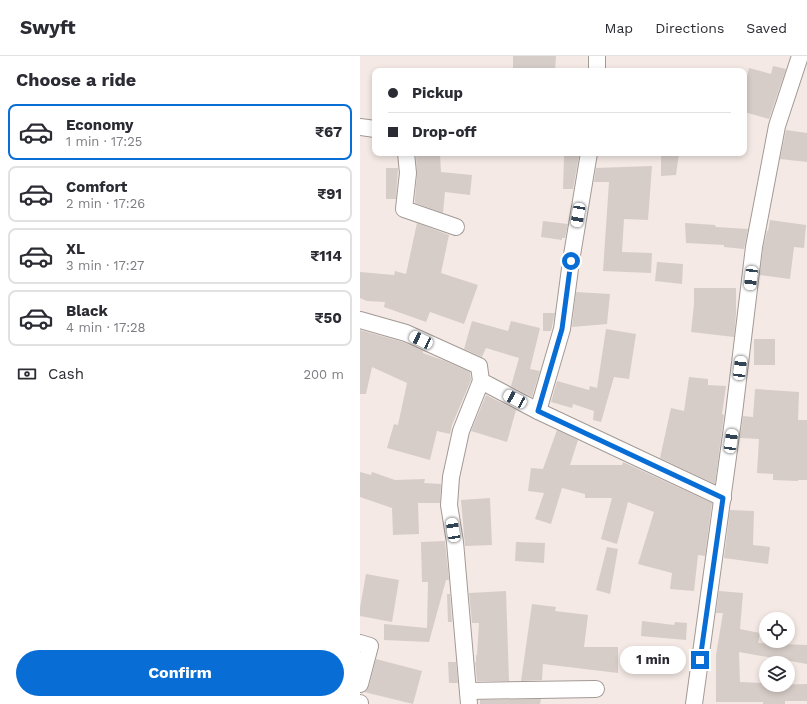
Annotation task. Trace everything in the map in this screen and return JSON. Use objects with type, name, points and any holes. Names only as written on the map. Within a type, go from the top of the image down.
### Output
[{"type":"street","points":[[597,56],[597,68]]},
{"type":"street","points":[[694,704],[723,498],[754,248],[777,126],[800,56]]},
{"type":"street","points":[[360,127],[372,128]]},
{"type":"street","points":[[406,156],[408,173],[404,209],[456,227]]},
{"type":"street","points":[[538,411],[562,329],[571,261],[588,156]]},
{"type":"street","points":[[360,320],[406,333],[479,366],[480,381],[461,432],[451,477],[449,505],[455,542],[469,698],[596,689]]},
{"type":"street","points":[[480,381],[538,411],[723,498]]},
{"type":"street","points":[[360,643],[370,646],[360,684]]},
{"type":"building","points":[[513,56],[556,56],[555,68],[513,68]]},
{"type":"building","points":[[773,66],[786,69],[769,119],[747,113],[747,76],[749,68],[771,74]]},
{"type":"building","points":[[786,130],[807,133],[807,162],[780,159]]},
{"type":"building","points":[[416,156],[440,156],[441,172],[472,175],[470,195],[445,192],[443,213],[415,203],[417,174]]},
{"type":"building","points":[[564,156],[579,156],[573,189],[563,189]]},
{"type":"building","points":[[661,156],[679,156],[676,175],[661,176]]},
{"type":"building","points":[[652,166],[648,220],[624,219],[622,252],[652,253],[651,273],[603,271],[609,182],[594,182],[596,168]]},
{"type":"building","points":[[386,168],[398,168],[396,199],[386,199]]},
{"type":"building","points":[[770,220],[806,225],[804,248],[794,247],[790,279],[760,275],[763,248]]},
{"type":"building","points":[[543,221],[568,224],[565,238],[562,238],[562,240],[541,237]]},
{"type":"building","points":[[417,223],[449,235],[441,273],[478,285],[464,324],[430,312],[426,322],[384,307],[385,302],[367,301],[360,298],[360,272],[394,275],[395,271],[406,274]]},
{"type":"building","points":[[685,223],[748,229],[744,249],[724,247],[724,245],[686,243]]},
{"type":"building","points":[[657,262],[683,264],[682,284],[655,281]]},
{"type":"building","points":[[694,288],[736,288],[734,337],[691,332]]},
{"type":"building","points":[[576,292],[610,294],[607,324],[572,327]]},
{"type":"building","points":[[543,313],[555,313],[551,331],[543,331]]},
{"type":"building","points":[[472,321],[508,331],[511,321],[540,328],[530,369],[540,371],[532,397],[511,386],[519,358],[486,348],[482,357],[464,349]]},
{"type":"building","points":[[606,329],[636,334],[629,379],[614,377],[601,422],[593,420],[594,411],[573,404],[572,408],[551,402],[557,381],[589,390],[590,386],[597,388]]},
{"type":"building","points":[[360,330],[403,342],[423,351],[423,353],[470,372],[471,380],[452,425],[450,434],[437,431],[430,460],[387,448],[394,424],[398,425],[407,383],[372,367],[366,394],[360,394]]},
{"type":"building","points":[[754,339],[775,339],[775,365],[754,365]]},
{"type":"building","points":[[689,377],[708,379],[708,385],[726,386],[722,414],[724,415],[715,484],[660,458],[671,408],[684,411]]},
{"type":"building","points":[[755,389],[799,392],[798,420],[807,420],[807,480],[773,480],[773,474],[757,473],[759,439],[740,438],[743,416],[753,417]]},
{"type":"building","points":[[486,395],[516,410],[507,442],[471,431]]},
{"type":"building","points":[[557,430],[578,440],[570,465],[622,465],[623,462],[712,503],[705,556],[698,555],[694,591],[670,589],[672,573],[638,564],[654,512],[628,502],[617,544],[601,539],[612,498],[585,498],[585,494],[562,488],[551,524],[535,519],[544,493],[528,491],[531,468],[543,469]]},
{"type":"building","points":[[360,472],[371,475],[372,472],[395,480],[425,479],[424,483],[441,484],[440,503],[418,503],[419,534],[393,535],[392,508],[360,497]]},
{"type":"building","points":[[490,498],[492,545],[465,546],[461,500]]},
{"type":"building","points":[[730,510],[754,511],[753,545],[770,547],[768,564],[724,558]]},
{"type":"building","points":[[445,541],[449,580],[446,580],[429,642],[384,640],[384,624],[427,628],[428,582],[422,582],[421,542]]},
{"type":"building","points":[[516,542],[545,543],[544,563],[515,561]]},
{"type":"building","points":[[607,547],[618,549],[610,594],[596,590]]},
{"type":"building","points":[[366,574],[399,580],[392,622],[360,616]]},
{"type":"building","points":[[506,591],[509,681],[477,681],[475,662],[477,655],[479,623],[472,623],[469,593]]},
{"type":"building","points":[[719,591],[743,593],[740,629],[759,633],[759,648],[795,648],[795,645],[807,645],[807,664],[795,662],[795,656],[762,656],[739,652],[740,682],[759,683],[759,692],[795,692],[795,684],[807,684],[807,701],[785,701],[785,704],[763,704],[763,702],[716,702],[716,655],[723,613],[716,613]]},
{"type":"building","points":[[447,594],[450,594],[452,622],[448,622]]},
{"type":"building","points":[[532,604],[556,607],[555,611],[588,615],[584,647],[618,647],[618,673],[543,664],[542,680],[521,681]]},
{"type":"building","points":[[642,621],[674,625],[675,622],[687,623],[686,640],[641,636]]},
{"type":"building","points":[[376,659],[422,671],[413,704],[364,692],[369,686]]},
{"type":"building","points":[[448,662],[456,662],[458,683],[449,683]]},
{"type":"building","points":[[541,699],[540,704],[480,704],[480,700]]},
{"type":"route","points":[[571,261],[562,329],[538,411],[723,498],[700,660]]}]
